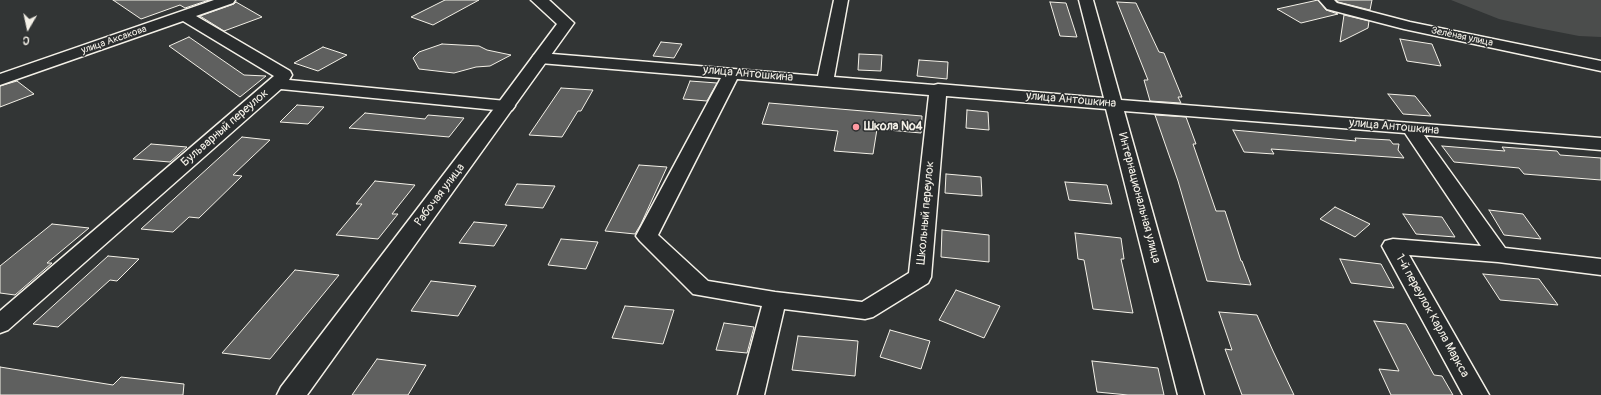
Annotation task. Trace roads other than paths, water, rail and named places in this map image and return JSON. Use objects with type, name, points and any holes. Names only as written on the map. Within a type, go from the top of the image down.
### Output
[{"type":"street","name":"улица Аксакова","points":[[0,80],[228,0]]},
{"type":"street","name":"Рабочая улица","points":[[291,395],[566,23],[539,0]]},
{"type":"street","points":[[826,80],[841,0]]},
{"type":"street","name":"Интернациональная улица","points":[[1086,0],[1191,395]]},
{"type":"street","name":"Зелёная улица","points":[[1326,0],[1332,6],[1409,26],[1601,66]]},
{"type":"street","points":[[184,15],[284,75],[277,84]]},
{"type":"street","name":"улица Антошкина","points":[[540,58],[938,89],[1601,144]]},
{"type":"street","name":"Школьный переулок","points":[[732,73],[647,236],[701,288],[775,300],[865,311],[920,277],[938,89]]},
{"type":"street","name":"Бульварный переулок","points":[[0,324],[277,84],[506,106]]},
{"type":"street","points":[[1410,128],[1498,255]]},
{"type":"street","name":"1-й переулок Карла Маркса","points":[[1476,395],[1393,246],[1498,255],[1601,267]]},
{"type":"street","points":[[751,395],[775,300]]},
{"type":"place","name":"Школа №4","points":[[856,127]]}]
